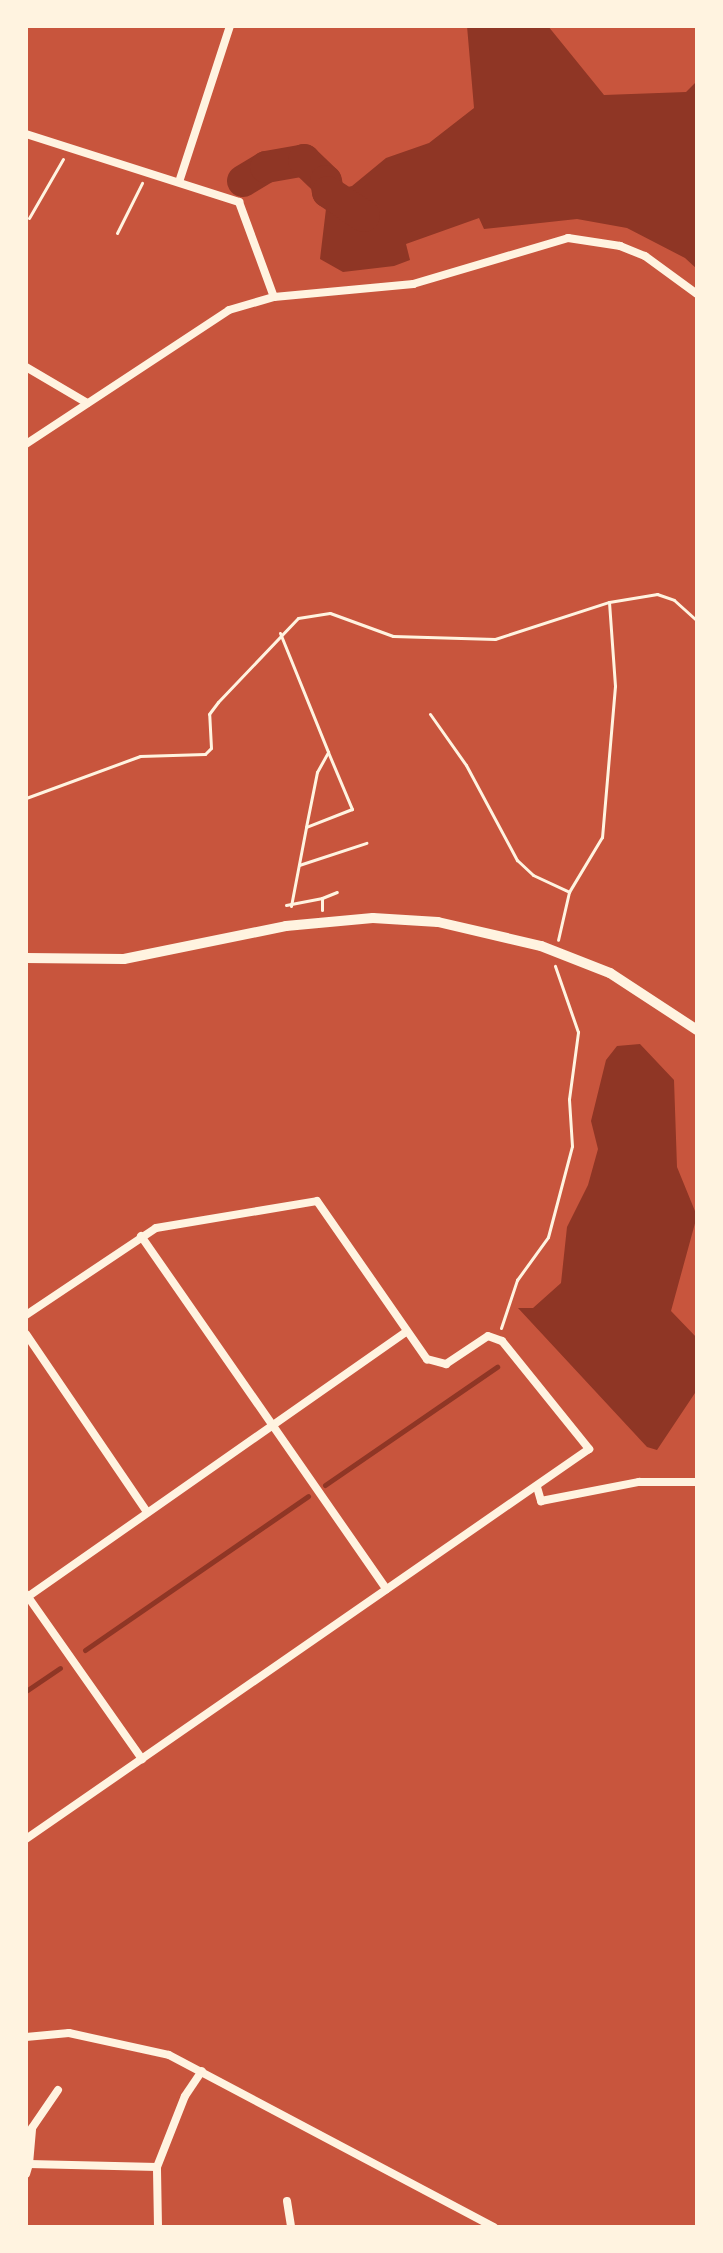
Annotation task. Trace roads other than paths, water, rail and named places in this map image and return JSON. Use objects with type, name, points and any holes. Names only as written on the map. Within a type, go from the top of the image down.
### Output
[{"type":"street","points":[[179,182],[230,26]]},
{"type":"street","points":[[26,134],[239,202],[274,297]]},
{"type":"street","points":[[26,444],[229,310],[274,297],[413,284],[568,238],[620,246],[645,256],[697,294]]},
{"type":"street","points":[[26,367],[87,403]]},
{"type":"street","points":[[26,958],[124,959],[322,923],[373,918],[438,922],[556,952],[610,973],[697,1030]]},
{"type":"street","points":[[26,1315],[156,1228],[317,1201],[405,1333],[438,1365],[488,1336],[497,1340],[589,1449],[26,1839]]},
{"type":"street","points":[[141,1236],[386,1589]]},
{"type":"street","points":[[142,1759],[27,1596],[405,1333]]},
{"type":"street","points":[[26,1334],[147,1512]]},
{"type":"street","points":[[537,1487],[541,1501],[639,1482],[697,1482]]},
{"type":"street","points":[[26,2037],[69,2033],[143,2046],[202,2071],[494,2227]]},
{"type":"street","points":[[158,2227],[157,2167],[185,2096],[202,2071]]},
{"type":"street","points":[[26,2174],[29,2134],[58,2090]]},
{"type":"street","points":[[29,2164],[157,2167]]},
{"type":"street","points":[[287,2201],[291,2227]]},
{"type":"waterway","points":[[243,181],[266,167],[304,160],[326,181],[328,192],[364,216]]},
{"type":"waterway","points":[[325,1485],[497,1367]]},
{"type":"waterway","points":[[85,1650],[308,1496]]},
{"type":"waterway","points":[[26,1691],[60,1668]]}]
